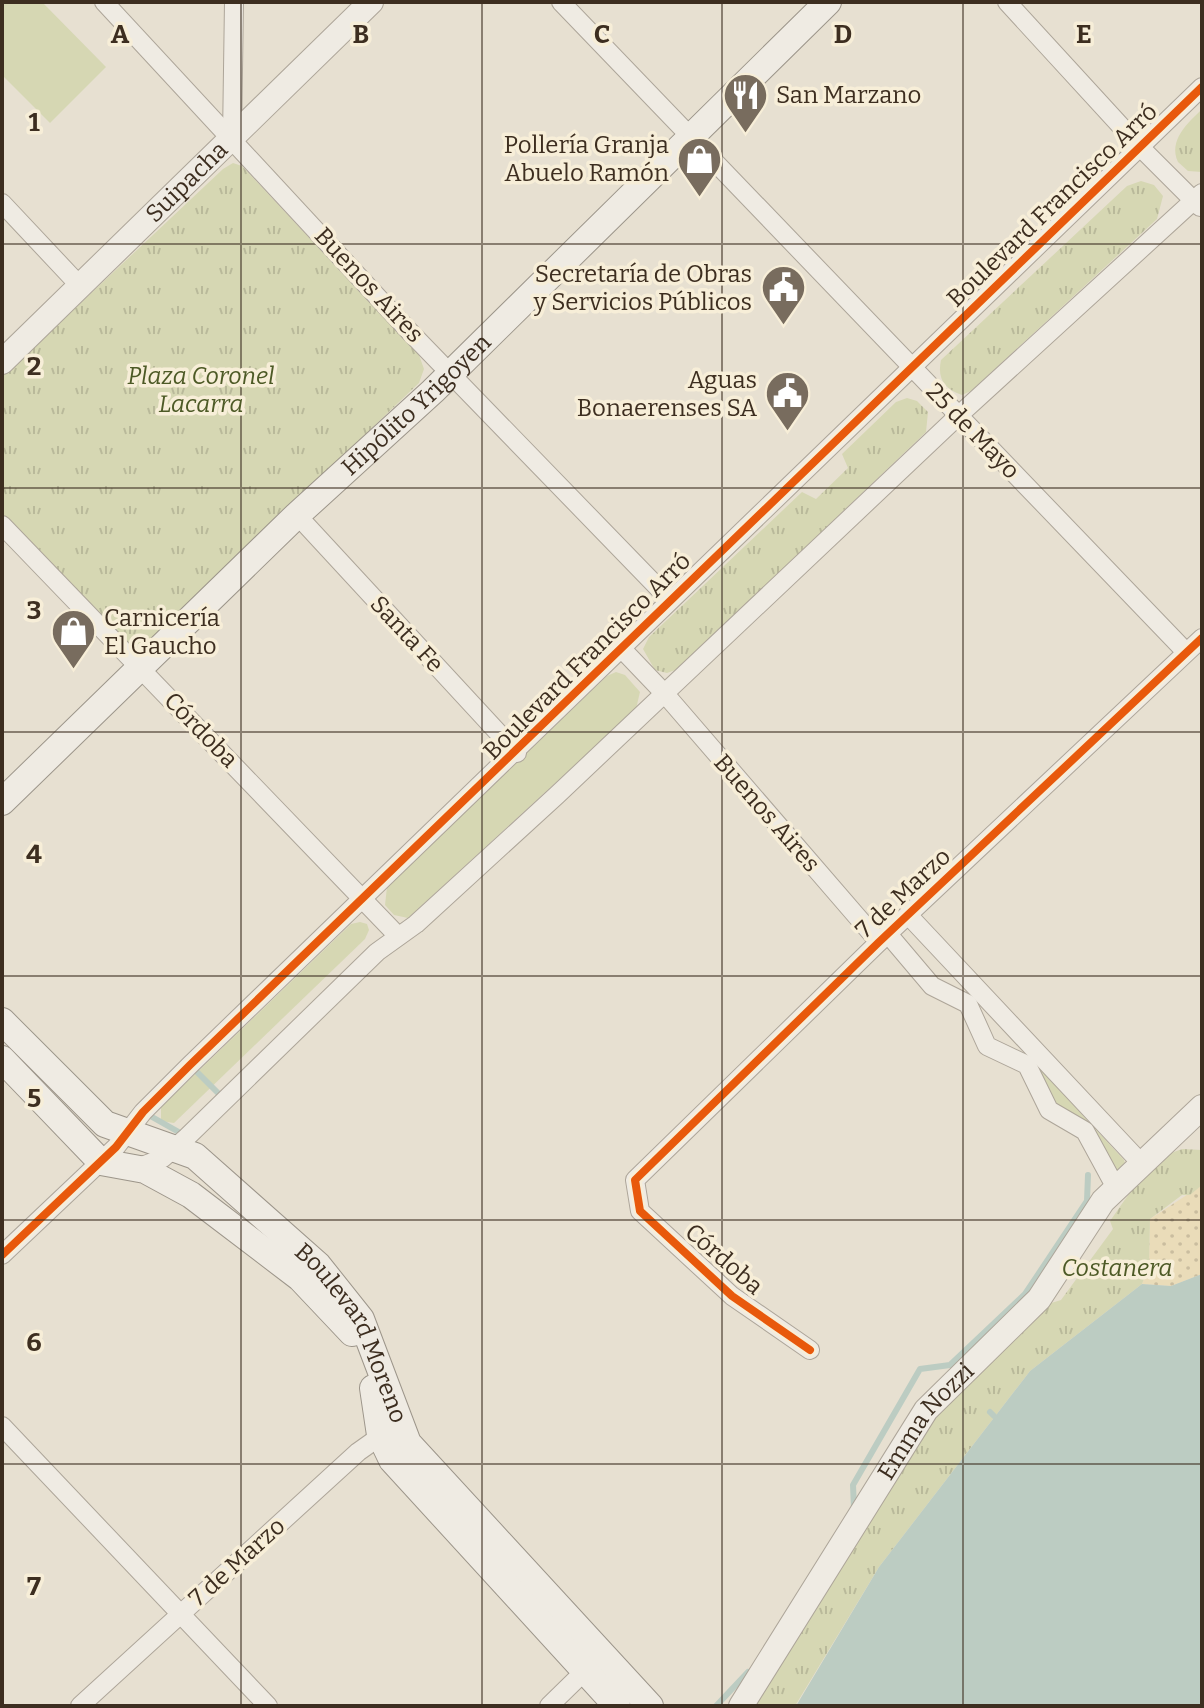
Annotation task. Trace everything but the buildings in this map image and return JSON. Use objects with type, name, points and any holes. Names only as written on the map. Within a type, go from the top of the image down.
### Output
[{"type":"main road","name":"Hipólito Yrigoyen","points":[[2,802],[297,515],[452,372],[828,2]]},
{"type":"main road","name":"Boulevard Moreno","points":[[2,1021],[105,1124],[195,1156],[292,1240],[344,1295],[367,1334],[390,1431]]},
{"type":"main road","points":[[2,1059],[101,1162]]},
{"type":"main road","name":"Boulevard Moreno","points":[[101,1162],[162,1176],[300,1278],[335,1311],[352,1333],[362,1354],[390,1431],[408,1443],[593,1664],[617,1706]]},
{"type":"main road","name":"Boulevard Moreno","points":[[593,1664],[650,1706]]},
{"type":"street","name":"Buenos Aires","points":[[104,2],[410,332],[670,600]]},
{"type":"street","points":[[232,137],[234,2]]},
{"type":"street","name":"Suipacha","points":[[2,362],[371,2]]},
{"type":"street","name":"25 de Mayo","points":[[561,2],[1186,652]]},
{"type":"street","points":[[137,1168],[163,1158],[377,952],[665,694],[958,416],[1199,201],[1140,147],[1007,2]]},
{"type":"street","name":"Boulevard Francisco Arró","points":[[2,1255],[101,1162],[190,1065],[517,753],[670,600],[1202,87]]},
{"type":"street","points":[[2,203],[80,286]]},
{"type":"street","name":"Santa Fe","points":[[297,515],[517,753]]},
{"type":"street","name":"Córdoba","points":[[2,525],[398,936]]},
{"type":"street","name":"7 de Marzo","points":[[635,1180],[884,938],[1202,638]]},
{"type":"street","name":"Buenos Aires","points":[[622,649],[884,938],[932,986],[968,1004],[987,1046],[1027,1065],[1049,1110],[1085,1131],[1116,1188]]},
{"type":"street","points":[[909,916],[1141,1163]]},
{"type":"street","name":"Emma Nozzi","points":[[741,1706],[926,1410],[1039,1299],[1092,1217],[1116,1188],[1202,1107]]},
{"type":"street","name":"Córdoba","points":[[635,1180],[640,1211],[732,1296],[810,1350]]},
{"type":"street","points":[[2,1426],[268,1706]]},
{"type":"street","name":"7 de Marzo","points":[[80,1706],[179,1614],[390,1431]]},
{"type":"street","points":[[549,1706],[593,1664]]},
{"type":"green space","points":[[2,2],[42,2],[106,67],[50,123],[2,75]]},
{"type":"green space","points":[[1202,109],[1202,172],[1188,171],[1178,162],[1176,146],[1181,132]]},
{"type":"green space","name":"Plaza Coronel Lacarra","points":[[233,163],[242,166],[419,355],[424,369],[419,383],[150,640],[136,645],[121,639],[2,516],[2,377]]},
{"type":"green space","points":[[1141,181],[1154,185],[1163,196],[1157,219],[971,391],[962,395],[946,386],[940,372],[941,360],[1127,186]]},
{"type":"green space","points":[[907,398],[917,401],[928,412],[926,432],[678,669],[667,673],[655,670],[643,649],[649,637],[802,492],[816,499],[848,468],[842,454],[896,402]]},
{"type":"green space","points":[[616,672],[625,675],[640,692],[636,709],[408,918],[394,915],[385,905],[387,887],[607,676]]},
{"type":"green space","points":[[351,924],[367,924],[369,930],[365,939],[174,1123],[161,1121],[161,1107]]},
{"type":"green space","points":[[1037,1066],[1124,1160],[1126,1166],[1116,1173],[1082,1118],[1053,1104]]},
{"type":"green space","name":"Costanera","points":[[1183,1149],[1202,1150],[1202,1185],[1190,1195],[1182,1195],[1150,1219],[1149,1265],[1142,1284],[1030,1371],[879,1567],[795,1706],[751,1706],[935,1413],[1048,1304],[1061,1300],[1113,1229],[1110,1221],[1142,1178],[1161,1160]]},
{"type":"sand","points":[[1202,1185],[1202,1274],[1171,1286],[1142,1284],[1149,1265],[1150,1219]]},
{"type":"shaded area","points":[[1202,1274],[1202,1706],[796,1706],[879,1567],[1030,1371],[1142,1284],[1171,1286]]},
{"type":"waterway","points":[[193,1068],[224,1099]]},
{"type":"waterway","points":[[145,1113],[184,1135]]},
{"type":"waterway","points":[[854,1508],[853,1485],[920,1369],[950,1365],[1025,1294],[1087,1201],[1088,1175]]},
{"type":"waterway","points":[[990,1412],[994,1416]]},
{"type":"waterway","points":[[716,1706],[748,1672]]},
{"type":"cycle path","points":[[2,1255],[116,1147],[143,1112],[190,1065],[1202,87]]},
{"type":"cycle path","points":[[810,1350],[732,1296],[640,1211],[635,1180],[879,942],[1202,638]]},
{"type":"place","name":"San Marzano","points":[[745,134]]},
{"type":"place","name":"Pollería Granja Abuelo Ramón","points":[[700,198]]},
{"type":"place","name":"Secretaría de Obras y Servicios Públicos","points":[[783,327]]},
{"type":"place","name":"Aguas Bonaerenses SA","points":[[788,433]]},
{"type":"place","name":"Carnicería El Gaucho","points":[[73,671]]}]
